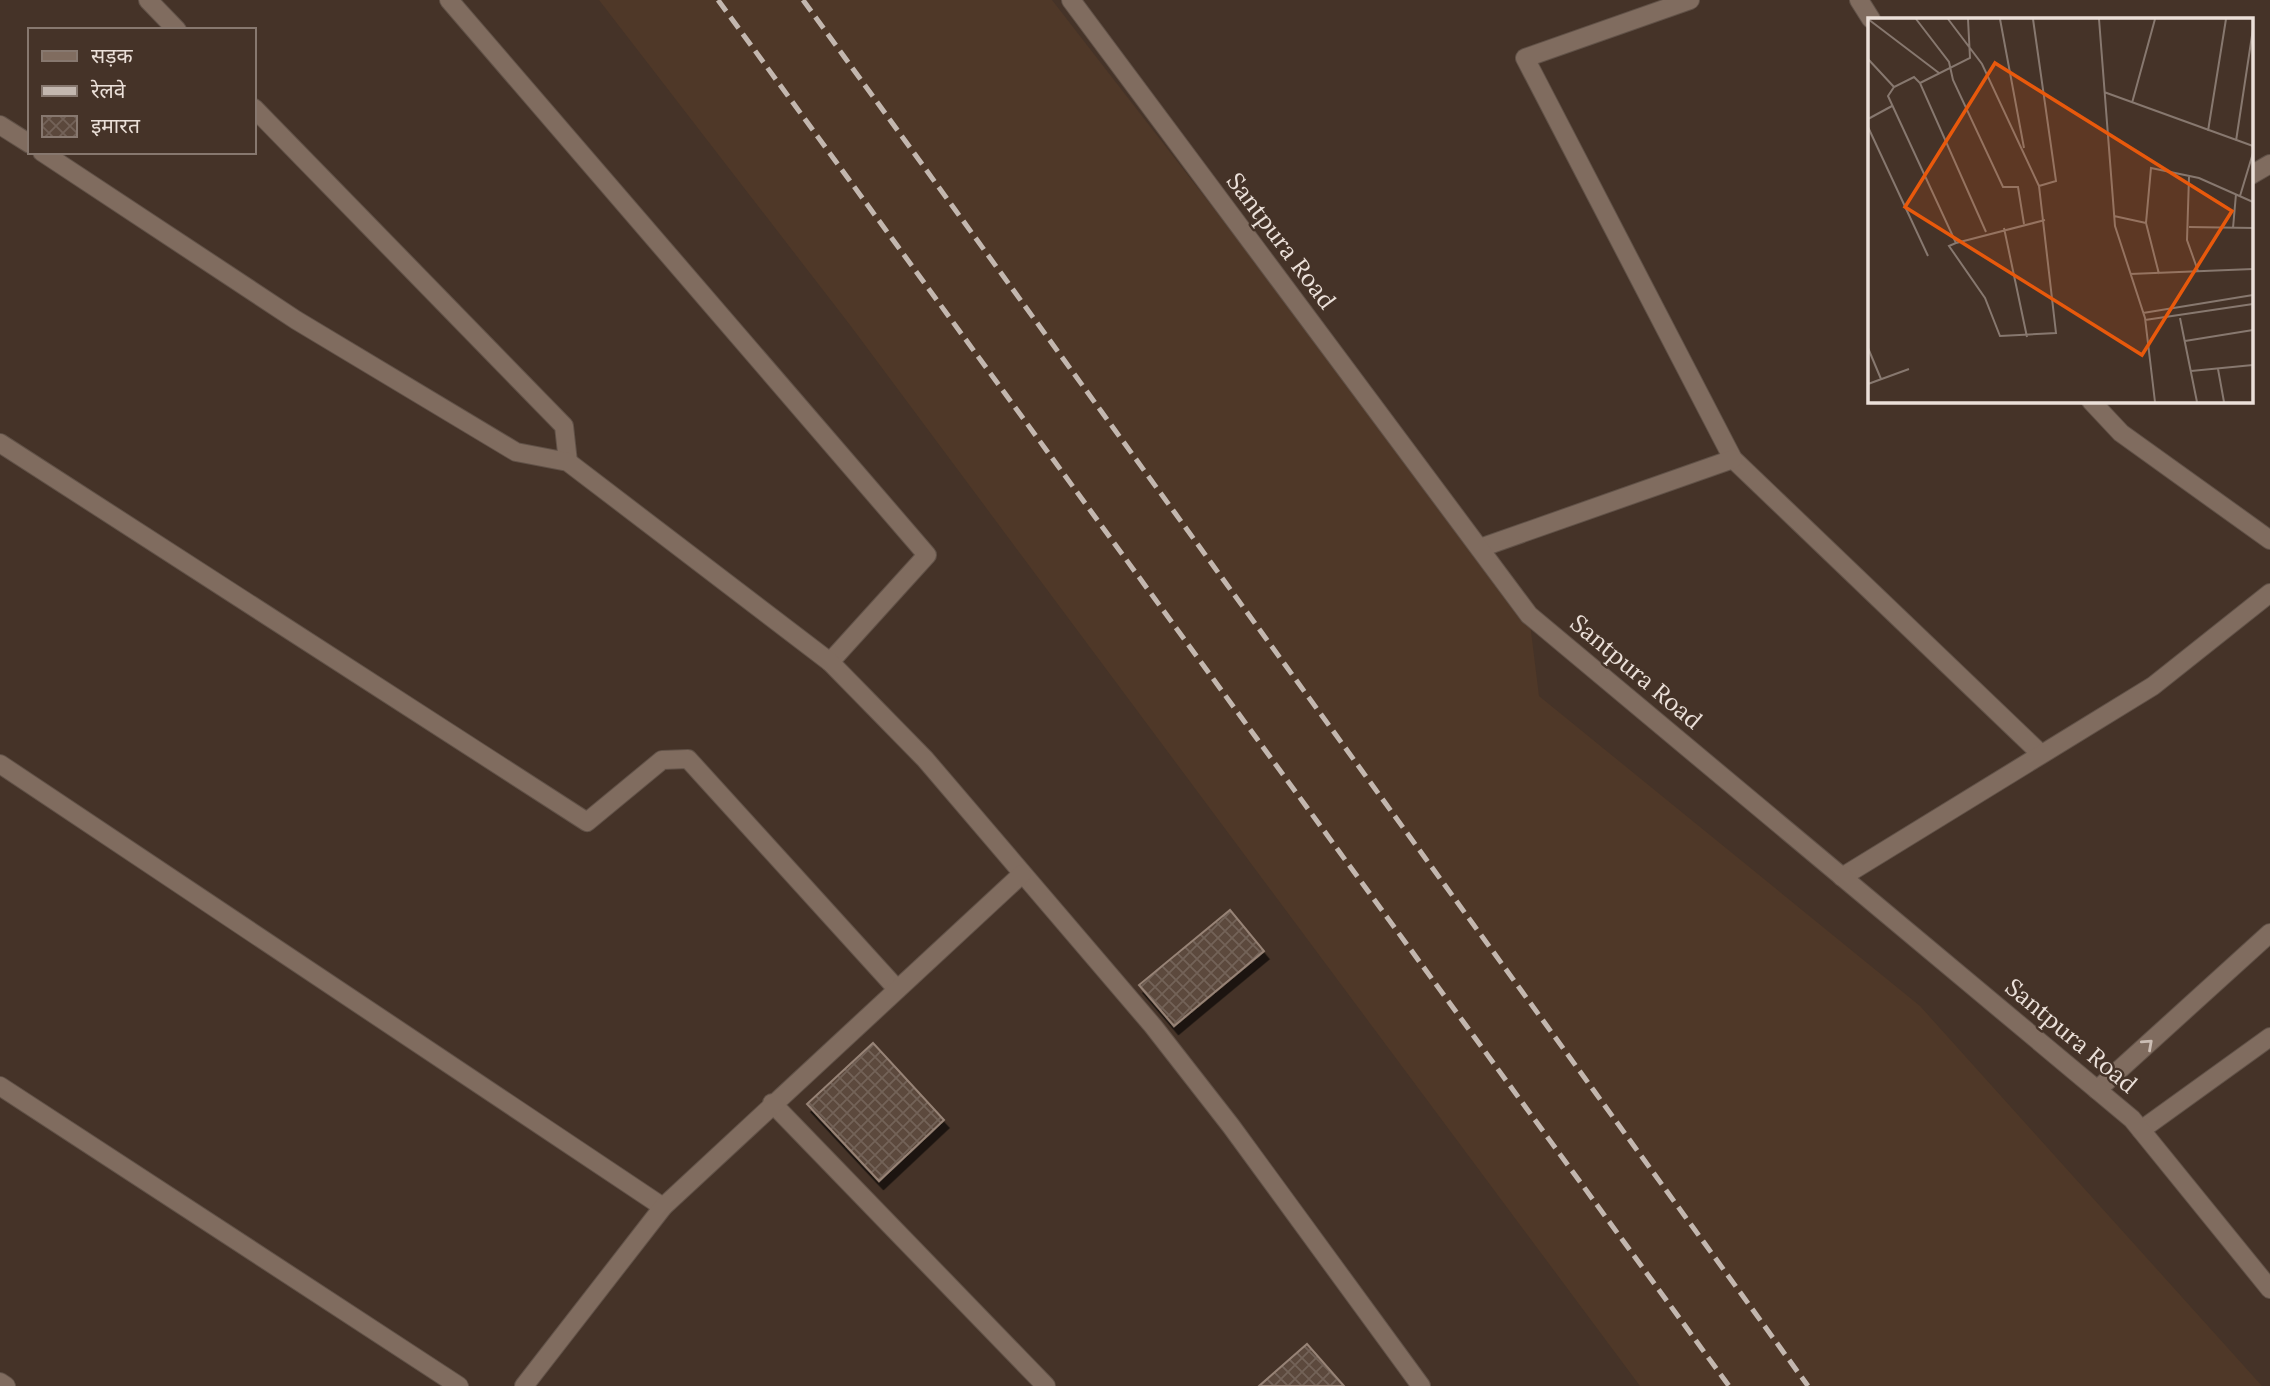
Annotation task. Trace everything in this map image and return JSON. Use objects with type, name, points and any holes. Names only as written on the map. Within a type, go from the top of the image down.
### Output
[{"type":"street","points":[[148,0],[175,28]]},
{"type":"street","points":[[449,0],[927,555],[830,662]]},
{"type":"street","name":"Santpura Road","points":[[1071,0],[1529,615],[2097,1090],[2141,1130],[2270,1289]]},
{"type":"street","points":[[1690,0],[1525,58],[1733,459],[2039,753]]},
{"type":"street","points":[[1859,0],[1870,18]]},
{"type":"street","points":[[256,110],[564,426],[568,463]]},
{"type":"street","points":[[0,125],[28,144]]},
{"type":"street","points":[[44,154],[296,320],[516,452],[568,463],[830,662],[925,759],[1161,1036],[1421,1386]]},
{"type":"street","points":[[2252,174],[2270,164]]},
{"type":"street","points":[[2092,402],[2122,433],[2270,540]]},
{"type":"street","points":[[0,443],[587,822],[662,760],[688,759],[897,989]]},
{"type":"street","points":[[1480,548],[1733,459]]},
{"type":"street","points":[[1842,877],[2039,753],[2153,686],[2270,593]]},
{"type":"street","points":[[0,764],[663,1207]]},
{"type":"street","points":[[524,1386],[663,1207],[772,1103],[1022,874]]},
{"type":"street","points":[[2097,1090],[2270,933]]},
{"type":"street","points":[[2141,1130],[2270,1037]]},
{"type":"street","points":[[0,1086],[459,1386]]},
{"type":"street","points":[[772,1103],[1046,1386]]},
{"type":"street","points":[[0,1382],[6,1386]]},
{"type":"shaded area","points":[[599,0],[1052,0],[1529,615],[1539,696],[1920,1006],[2262,1386],[1640,1386],[850,325]]},
{"type":"building","points":[[1230,910],[1264,951],[1174,1026],[1139,985]]},
{"type":"building","points":[[873,1043],[944,1120],[879,1181],[807,1104]]},
{"type":"building","points":[[1307,1344],[1344,1386],[1259,1386]]},
{"type":"railway","points":[[718,0],[1729,1386]]},
{"type":"railway","points":[[803,0],[1808,1386]]}]
